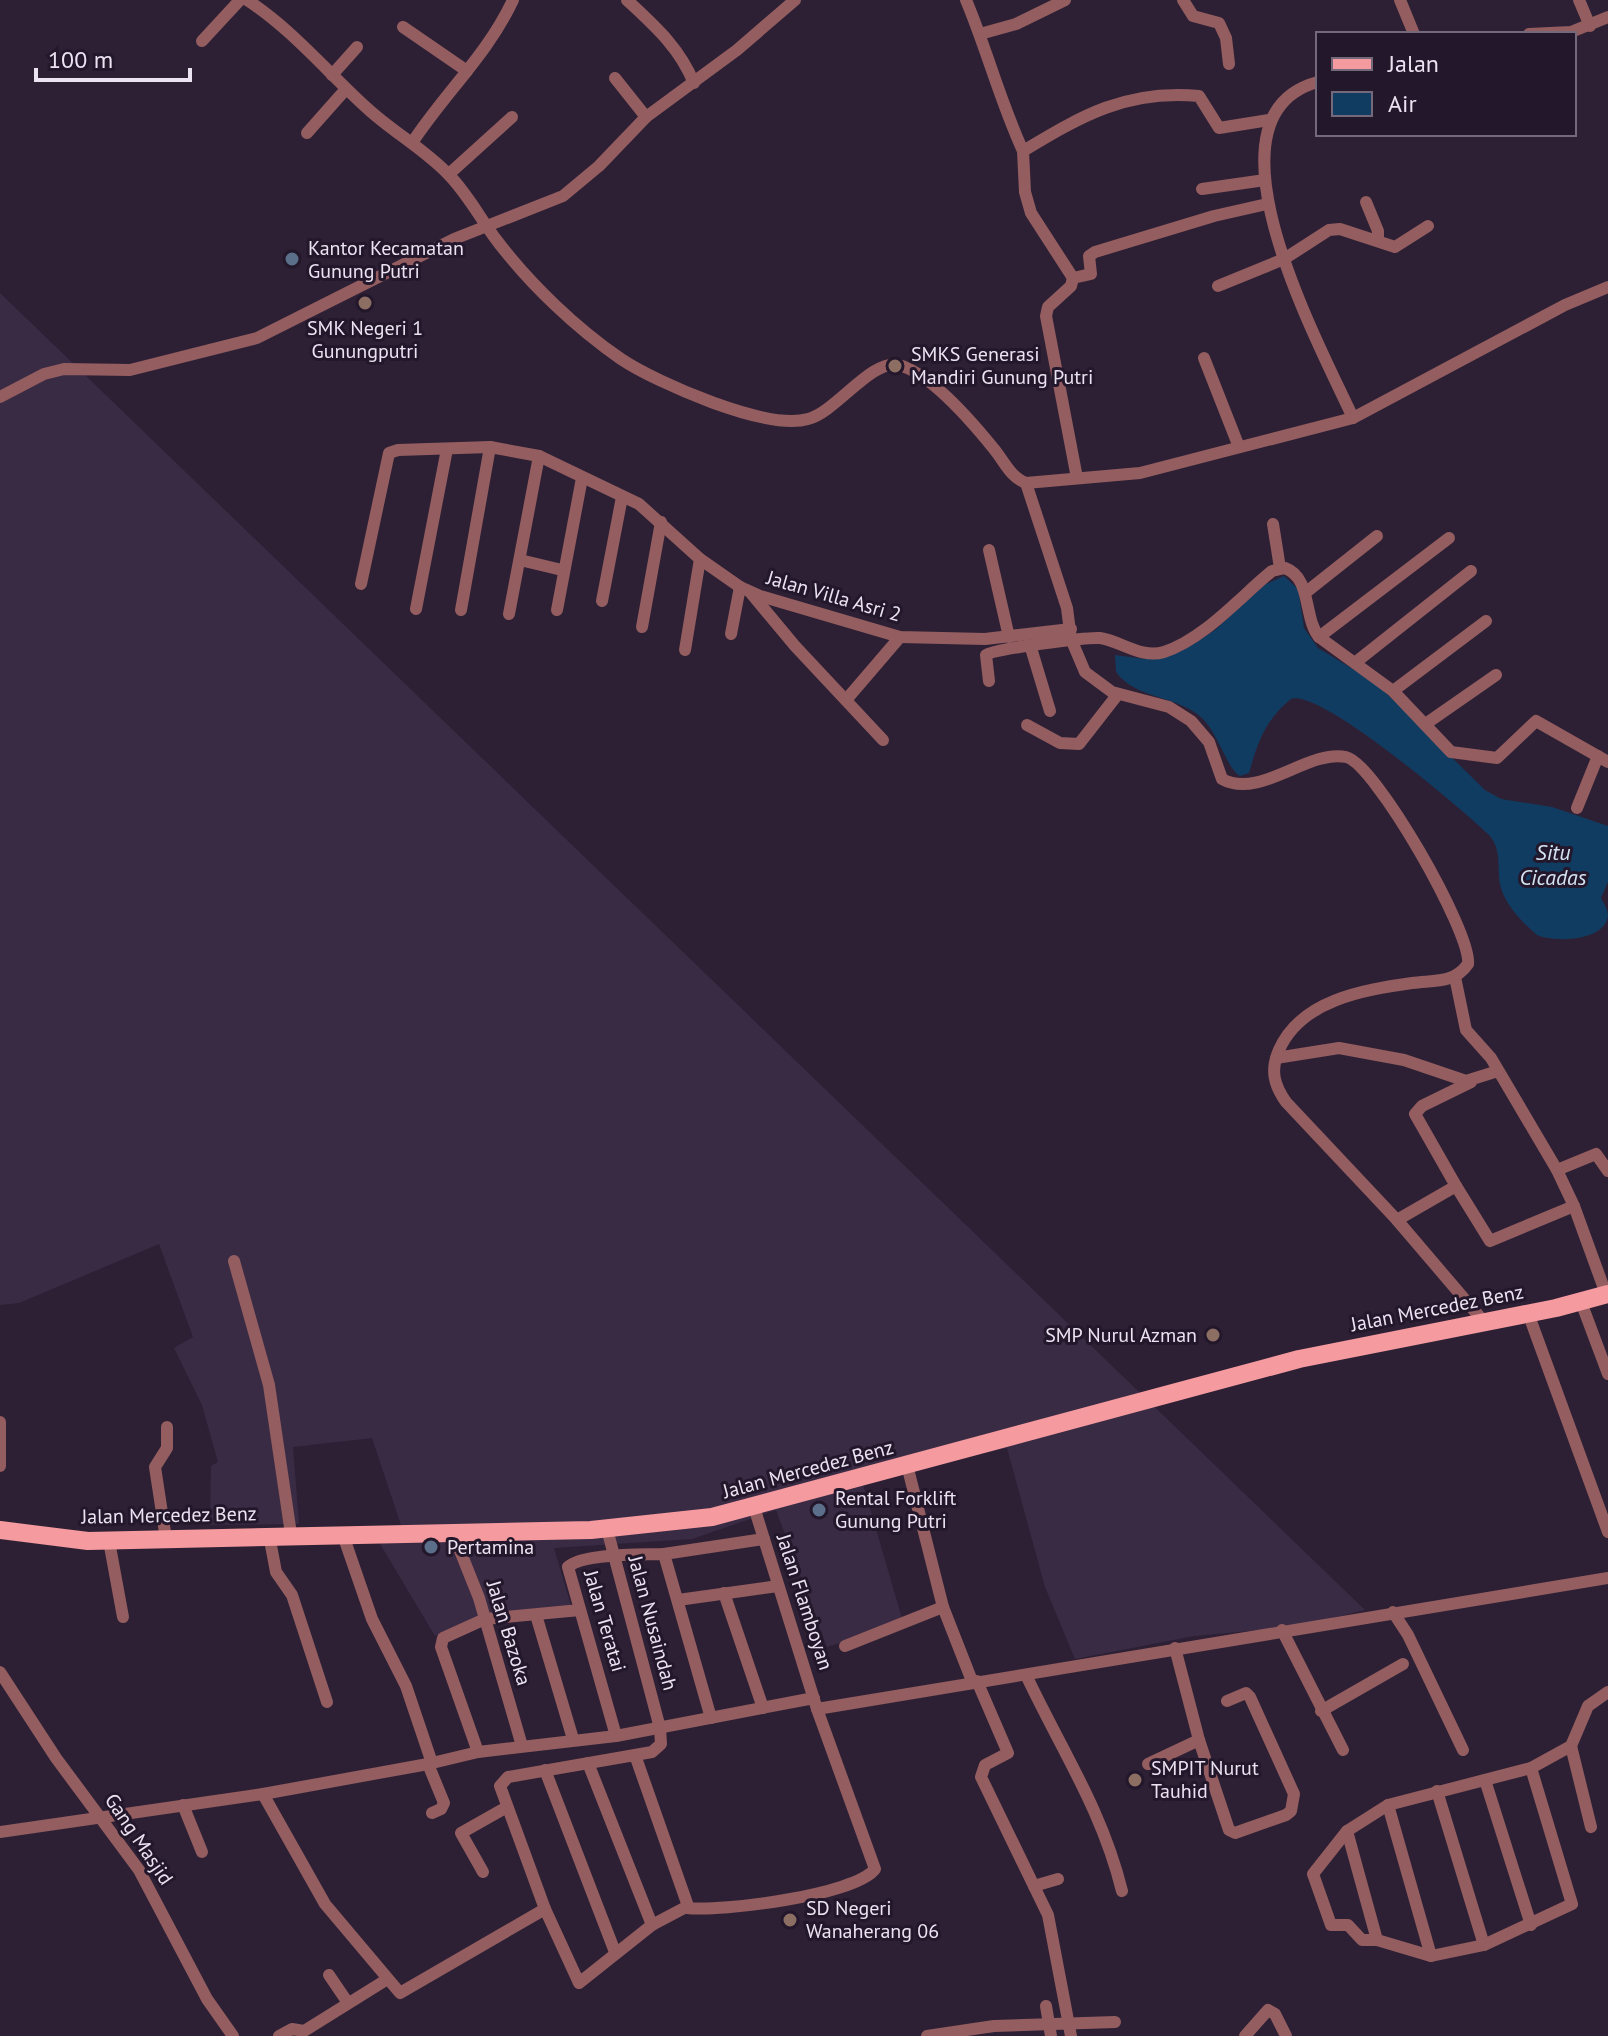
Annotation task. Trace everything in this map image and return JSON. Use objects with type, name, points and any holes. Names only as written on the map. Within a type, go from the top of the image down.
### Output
[{"type":"main road","name":"Jalan Mercedez Benz","points":[[0,1530],[109,1541],[291,1534],[607,1529],[712,1517],[1299,1359],[1581,1302],[1607,1294]]},
{"type":"street","points":[[202,41],[240,0]]},
{"type":"street","points":[[247,0],[272,18],[346,89],[449,174],[486,227],[547,296],[619,358],[665,385],[712,404],[797,421],[823,412],[882,366],[902,366],[928,381],[990,444],[1017,479],[1026,483],[1140,473],[1353,418],[1565,305],[1608,287]]},
{"type":"street","points":[[412,143],[484,52],[513,0]]},
{"type":"street","points":[[627,0],[666,36],[684,60],[694,83]]},
{"type":"street","points":[[0,397],[44,374],[64,369],[130,370],[257,338],[362,282],[486,227],[547,204],[574,189],[646,117],[694,83],[795,0]]},
{"type":"street","points":[[966,0],[980,34],[999,100],[1023,151],[1025,192],[1031,213],[1073,278],[1071,286],[1048,307],[1046,316],[1077,478]]},
{"type":"street","points":[[980,34],[1027,19],[1065,0]]},
{"type":"street","points":[[1183,0],[1193,16],[1219,23],[1226,38],[1229,64]]},
{"type":"street","points":[[1400,0],[1413,32]]},
{"type":"street","points":[[1579,0],[1590,26]]},
{"type":"street","points":[[1571,32],[1608,17]]},
{"type":"street","points":[[403,27],[467,71]]},
{"type":"street","points":[[332,75],[357,47]]},
{"type":"street","points":[[615,78],[646,117]]},
{"type":"street","points":[[1316,83],[1293,90],[1269,120],[1265,180],[1267,204],[1284,259],[1353,418]]},
{"type":"street","points":[[307,133],[346,89]]},
{"type":"street","points":[[1023,151],[1076,117],[1128,99],[1151,96],[1199,96],[1219,128],[1269,120]]},
{"type":"street","points":[[449,174],[512,117]]},
{"type":"street","points":[[1202,189],[1265,180]]},
{"type":"street","points":[[1366,202],[1378,231],[1378,241]]},
{"type":"street","points":[[1073,278],[1091,274],[1089,256],[1095,252],[1214,216],[1267,204]]},
{"type":"street","points":[[1218,286],[1284,259],[1329,230],[1340,229],[1395,247],[1428,226]]},
{"type":"street","points":[[1204,358],[1239,447]]},
{"type":"street","points":[[461,610],[490,447]]},
{"type":"street","name":"Jalan Villa Asri 2","points":[[361,584],[389,453],[490,447],[539,456],[622,497],[661,522],[700,559],[745,590],[900,637],[1071,634]]},
{"type":"street","points":[[416,609],[447,449]]},
{"type":"street","points":[[509,614],[539,456]]},
{"type":"street","points":[[557,610],[562,570],[582,478]]},
{"type":"street","points":[[1026,483],[1085,672],[1102,687],[1169,707],[1191,721],[1209,742],[1218,775],[1230,783],[1246,784],[1339,757],[1362,766],[1399,819],[1453,913],[1469,956],[1465,969],[1455,977],[1395,986],[1314,1009],[1289,1033],[1276,1058],[1275,1085],[1286,1102],[1397,1220],[1484,1322]]},
{"type":"street","points":[[602,601],[622,497]]},
{"type":"street","points":[[642,627],[661,522]]},
{"type":"street","points":[[1273,524],[1280,568]]},
{"type":"street","points":[[1305,593],[1377,536]]},
{"type":"street","points":[[1319,637],[1449,538]]},
{"type":"street","points":[[989,550],[1009,637]]},
{"type":"street","points":[[685,650],[700,559]]},
{"type":"street","points":[[520,560],[562,570]]},
{"type":"street","points":[[989,681],[987,652],[1031,648],[1071,634],[1104,639],[1148,653],[1162,653],[1199,632],[1272,571],[1290,569],[1305,593],[1311,625],[1319,637],[1393,691],[1427,723],[1451,752],[1460,756],[1502,756],[1536,721],[1603,759],[1577,808]]},
{"type":"street","points":[[1356,662],[1471,571]]},
{"type":"street","points":[[731,634],[745,590]]},
{"type":"street","points":[[745,590],[883,740]]},
{"type":"street","points":[[1393,691],[1486,621]]},
{"type":"street","points":[[846,700],[900,637]]},
{"type":"street","points":[[1031,648],[1050,711]]},
{"type":"street","points":[[1427,723],[1496,675]]},
{"type":"street","points":[[1027,725],[1060,743],[1079,744],[1118,694]]},
{"type":"street","points":[[1455,977],[1466,1030],[1498,1071],[1557,1170],[1607,1294]]},
{"type":"street","points":[[1276,1058],[1324,1049],[1347,1049],[1404,1060],[1445,1077],[1473,1081]]},
{"type":"street","points":[[1498,1071],[1416,1111],[1456,1186],[1490,1241],[1574,1206]]},
{"type":"street","points":[[1557,1170],[1596,1154],[1608,1171]]},
{"type":"street","points":[[1397,1220],[1456,1186]]},
{"type":"street","points":[[234,1261],[269,1385],[291,1534]]},
{"type":"street","points":[[1581,1302],[1608,1374]]},
{"type":"street","points":[[1528,1313],[1608,1532]]},
{"type":"street","points":[[0,1422],[0,1466]]},
{"type":"street","points":[[166,1539],[155,1467],[167,1448],[167,1427]]},
{"type":"street","points":[[907,1465],[943,1607],[1008,1753],[985,1765],[981,1777],[1048,1915],[1069,2030]]},
{"type":"street","name":"Jalan Flamboyan","points":[[687,1908],[730,1910],[797,1897],[841,1886],[871,1875],[875,1869],[816,1704],[754,1507]]},
{"type":"street","name":"Jalan Nusaindah","points":[[607,1529],[660,1728]]},
{"type":"street","name":"Jalan Bazoka","points":[[453,1533],[485,1619],[522,1746]]},
{"type":"street","points":[[269,1535],[276,1572],[292,1595],[327,1702]]},
{"type":"street","points":[[343,1535],[372,1619],[406,1686],[444,1803],[441,1809],[432,1813]]},
{"type":"street","name":"Jalan Teratai","points":[[616,1736],[568,1571],[570,1564],[764,1539]]},
{"type":"street","points":[[109,1541],[123,1617]]},
{"type":"street","points":[[664,1554],[711,1718]]},
{"type":"street","points":[[0,1832],[263,1794],[430,1764],[478,1752],[616,1736],[763,1708],[1027,1677],[1175,1648],[1608,1578]]},
{"type":"street","points":[[678,1600],[778,1586]]},
{"type":"street","points":[[724,1593],[763,1708]]},
{"type":"street","points":[[845,1646],[943,1607]]},
{"type":"street","points":[[478,1752],[441,1644],[446,1637],[485,1619],[580,1610]]},
{"type":"street","points":[[1393,1612],[1408,1635],[1463,1750]]},
{"type":"street","points":[[536,1615],[573,1739]]},
{"type":"street","points":[[1282,1630],[1343,1750]]},
{"type":"street","points":[[1175,1648],[1199,1740],[1232,1833],[1291,1811],[1292,1788],[1250,1697],[1246,1693],[1227,1701]]},
{"type":"street","points":[[1321,1711],[1403,1664]]},
{"type":"street","name":"Gang Masjid","points":[[0,1672],[56,1758],[139,1870],[207,1999],[233,2036]]},
{"type":"street","points":[[1027,1677],[1059,1743],[1090,1794],[1110,1844],[1122,1891]]},
{"type":"street","points":[[1606,1693],[1608,1707]]},
{"type":"street","points":[[1591,1827],[1571,1746],[1582,1715],[1606,1693]]},
{"type":"street","points":[[635,1755],[689,1902],[687,1908],[652,1925],[615,1952],[586,1980],[576,1982],[545,1909],[500,1786],[502,1780],[545,1770],[656,1750],[661,1744],[660,1728]]},
{"type":"street","points":[[1148,1764],[1199,1740]]},
{"type":"street","points":[[1531,1768],[1574,1906],[1484,1945],[1431,1956],[1377,1940],[1362,1940],[1348,1925],[1331,1925],[1313,1879],[1316,1868],[1347,1831],[1388,1805],[1531,1768],[1571,1746]]},
{"type":"street","points":[[588,1763],[652,1925]]},
{"type":"street","points":[[545,1770],[615,1952]]},
{"type":"street","points":[[1485,1780],[1531,1925]]},
{"type":"street","points":[[1437,1791],[1484,1945]]},
{"type":"street","points":[[263,1794],[325,1904],[395,1991],[407,1992],[545,1909]]},
{"type":"street","points":[[183,1805],[202,1852]]},
{"type":"street","points":[[1388,1805],[1431,1956]]},
{"type":"street","points":[[483,1872],[461,1833],[507,1807]]},
{"type":"street","points":[[1347,1831],[1377,1940]]},
{"type":"street","points":[[1034,1886],[1058,1879]]},
{"type":"street","points":[[329,1975],[348,2003]]},
{"type":"street","points":[[279,2036],[292,2029],[304,2031],[386,1980]]},
{"type":"street","points":[[1046,2006],[1049,2030]]},
{"type":"street","points":[[1245,2036],[1268,2010],[1275,2014],[1286,2036]]},
{"type":"street","points":[[927,2036],[1069,2030],[1115,2022]]},
{"type":"shaded area","points":[[0,293],[1365,1610],[1294,1627],[1194,1636],[1075,1659],[1045,1587],[1007,1448],[862,1481],[903,1622],[827,1647],[776,1510],[692,1539],[554,1548],[572,1609],[489,1612],[435,1636],[370,1527],[401,1525],[372,1438],[293,1447],[299,1524],[210,1525],[211,1466],[218,1462],[202,1405],[174,1348],[193,1337],[159,1244],[19,1303],[0,1305]]},
{"type":"water","name":"Situ Cicadas","points":[[1284,576],[1298,589],[1304,628],[1318,648],[1376,683],[1485,790],[1501,799],[1552,807],[1608,826],[1608,882],[1601,898],[1608,916],[1598,931],[1567,939],[1537,935],[1505,899],[1500,884],[1497,852],[1489,835],[1391,754],[1331,712],[1307,701],[1291,699],[1264,732],[1249,773],[1240,776],[1231,767],[1203,719],[1182,705],[1135,688],[1116,672],[1115,655],[1145,659],[1190,646],[1215,630],[1264,585]]},
{"type":"place","name":"Kantor Kecamatan Gunung Putri","points":[[292,259]]},
{"type":"place","name":"SMK Negeri 1 Gunungputri","points":[[365,303]]},
{"type":"place","name":"SMKS Generasi Mandiri Gunung Putri","points":[[895,366]]},
{"type":"place","name":"SMP Nurul Azman","points":[[1213,1335]]},
{"type":"place","name":"Rental Forklift Gunung Putri","points":[[819,1510]]},
{"type":"place","name":"Pertamina","points":[[431,1547]]},
{"type":"place","name":"SMPIT Nurut Tauhid","points":[[1135,1780]]},
{"type":"place","name":"SD Negeri Wanaherang 06","points":[[790,1920]]}]
